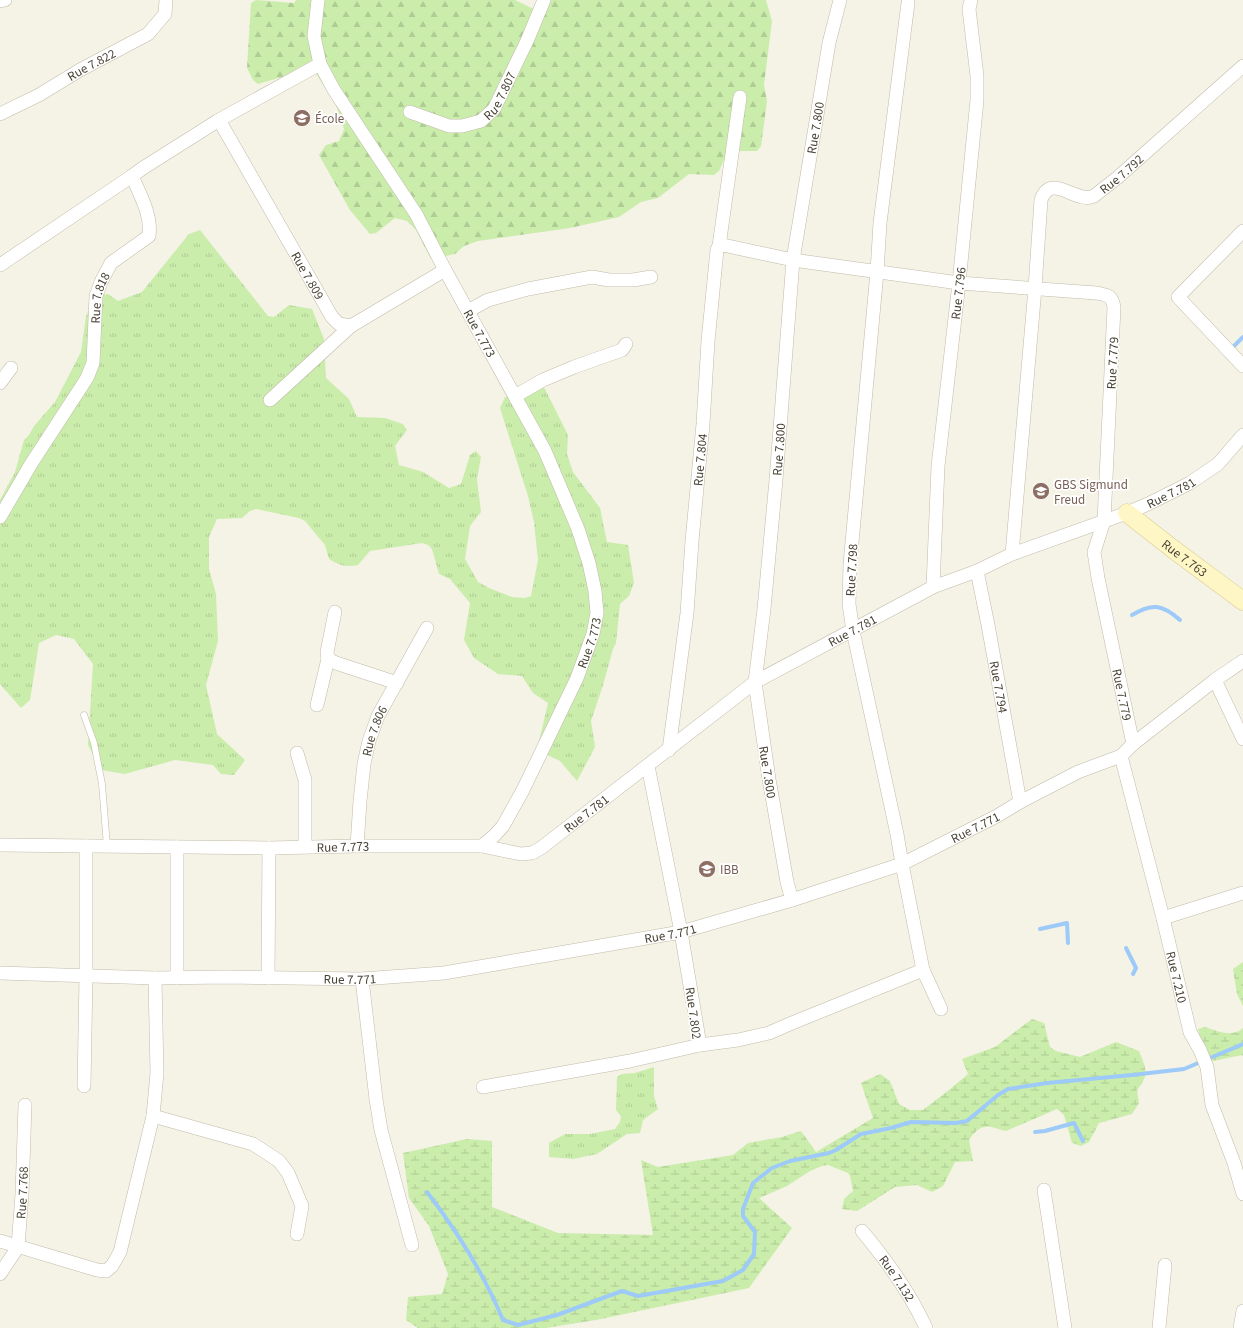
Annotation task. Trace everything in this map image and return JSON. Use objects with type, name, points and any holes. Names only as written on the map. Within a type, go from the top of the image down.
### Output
[{"type":"street","points":[[0,2],[5,0]]},
{"type":"street","name":"Rue 7.822","points":[[0,114],[39,95],[80,70],[148,34],[165,14],[166,0]]},
{"type":"street","name":"Rue 7.773","points":[[0,845],[269,848],[482,846],[494,836],[502,826],[523,790],[577,678],[593,634],[597,613],[595,591],[589,563],[578,529],[545,450],[445,270],[416,214],[334,90],[320,64],[314,36],[318,0]]},
{"type":"street","name":"Rue 7.807","points":[[410,112],[449,126],[462,126],[481,121],[494,109],[527,41],[544,0]]},
{"type":"street","name":"Rue 7.800","points":[[792,900],[787,882],[769,779],[755,682],[764,609],[776,480],[793,260],[829,43],[840,0]]},
{"type":"street","name":"Rue 7.796","points":[[933,587],[938,466],[959,283],[977,100],[977,76],[969,8],[971,0]]},
{"type":"street","name":"Rue 7.798","points":[[908,3],[880,223],[877,272],[850,564],[849,604],[853,631],[897,834],[924,970],[941,1009]]},
{"type":"street","points":[[0,265],[143,168],[219,120],[320,64]]},
{"type":"street","name":"Rue 7.792","points":[[1035,288],[1041,200],[1044,193],[1049,188],[1056,188],[1084,198],[1094,196],[1117,178],[1243,66]]},
{"type":"street","name":"Rue 7.804","points":[[669,750],[687,613],[703,424],[708,340],[717,250],[719,246],[740,97]]},
{"type":"street","name":"Rue 7.809","points":[[219,120],[332,317],[339,324],[351,326]]},
{"type":"street","name":"Rue 7.818","points":[[0,516],[31,464],[87,378],[93,363],[96,296],[105,272],[111,263],[149,236],[150,226],[148,213],[132,176]]},
{"type":"street","points":[[1243,231],[1178,297],[1243,366]]},
{"type":"street","points":[[719,246],[728,246],[793,260]]},
{"type":"street","name":"Rue 7.779","points":[[793,260],[959,283],[1096,293],[1108,295],[1113,300],[1114,315],[1104,521],[1094,552],[1098,578],[1133,744]]},
{"type":"street","points":[[270,400],[351,326],[445,270]]},
{"type":"street","points":[[468,311],[488,300],[528,289],[592,277],[609,280],[633,280],[650,277]]},
{"type":"street","points":[[1012,554],[1035,288]]},
{"type":"street","points":[[515,396],[543,380],[622,350],[626,344]]},
{"type":"street","points":[[0,382],[11,368]]},
{"type":"street","name":"Rue 7.781","points":[[482,846],[521,854],[532,853],[541,848],[669,750],[755,682],[933,587],[977,572],[1012,554],[1127,513],[1190,483],[1218,464],[1243,435]]},
{"type":"street","name":"Rue 7.763","points":[[1127,513],[1243,601]]},
{"type":"street","name":"Rue 7.794","points":[[977,572],[1020,802]]},
{"type":"street","points":[[317,705],[328,659],[335,612]]},
{"type":"street","name":"Rue 7.806","points":[[357,846],[364,764],[369,741],[378,716],[427,628]]},
{"type":"street","points":[[328,659],[397,683]]},
{"type":"street","name":"Rue 7.771","points":[[0,973],[154,978],[362,979],[444,973],[681,932],[792,900],[902,864],[997,816],[1020,802],[1078,772],[1120,756],[1133,744],[1215,680],[1243,661]]},
{"type":"street","points":[[1215,680],[1243,739]]},
{"type":"street","points":[[297,753],[305,780],[305,847]]},
{"type":"street","name":"Rue 7.210","points":[[1120,756],[1163,918],[1190,1032],[1207,1067],[1212,1105],[1234,1163],[1243,1194]]},
{"type":"street","name":"Rue 7.802","points":[[483,1087],[630,1061],[700,1045],[681,932],[648,766]]},
{"type":"street","points":[[84,1086],[86,846]]},
{"type":"street","points":[[177,847],[177,978]]},
{"type":"street","points":[[268,978],[269,848]]},
{"type":"street","points":[[1163,918],[1243,893]]},
{"type":"street","points":[[700,1045],[738,1040],[770,1033],[924,970]]},
{"type":"street","points":[[0,1241],[97,1270],[106,1270],[112,1266],[120,1252],[153,1116],[157,1073],[154,978]]},
{"type":"street","points":[[362,979],[381,1130],[412,1246]]},
{"type":"street","name":"Rue 7.768","points":[[0,1274],[18,1246],[22,1194],[25,1105]]},
{"type":"street","points":[[153,1116],[253,1144],[279,1161],[288,1172],[302,1206],[297,1234]]},
{"type":"street","points":[[1044,1190],[1064,1328]]},
{"type":"street","name":"Rue 7.132","points":[[862,1231],[901,1281],[926,1328]]},
{"type":"street","points":[[1159,1328],[1165,1265]]},
{"type":"street","points":[[1240,1328],[1243,1311]]},
{"type":"lane","points":[[84,715],[94,743],[102,784],[107,846]]},
{"type":"green space","points":[[256,0],[294,3],[296,0],[515,0],[542,13],[548,0],[766,0],[772,21],[764,85],[767,101],[761,146],[757,151],[732,151],[724,160],[719,171],[714,175],[689,174],[658,198],[641,202],[619,217],[570,228],[478,241],[464,246],[455,254],[431,259],[416,230],[407,221],[395,218],[376,233],[370,234],[350,210],[319,155],[326,145],[339,141],[344,129],[336,105],[315,72],[305,65],[282,77],[258,84],[253,80],[247,68],[251,3]]},
{"type":"green space","points":[[200,230],[268,316],[274,317],[289,305],[312,309],[324,339],[326,378],[349,399],[357,417],[385,418],[403,424],[407,430],[395,446],[399,465],[423,472],[449,488],[461,484],[470,455],[476,451],[481,457],[477,479],[481,512],[470,526],[465,559],[478,582],[512,597],[525,598],[531,596],[538,560],[534,522],[528,496],[500,408],[505,397],[540,384],[545,389],[568,435],[567,454],[573,472],[600,508],[607,542],[628,545],[634,583],[629,596],[620,604],[616,643],[591,721],[595,747],[577,781],[560,761],[537,750],[548,703],[533,693],[522,676],[498,674],[474,658],[464,640],[470,603],[450,579],[439,574],[432,549],[428,545],[422,543],[370,551],[358,565],[343,565],[329,559],[325,545],[305,521],[299,518],[256,509],[250,511],[242,518],[217,519],[209,537],[209,569],[216,594],[218,641],[206,685],[217,734],[245,760],[234,775],[221,774],[213,765],[175,760],[125,774],[101,770],[88,745],[93,664],[74,639],[56,635],[39,643],[30,700],[21,708],[0,684],[0,500],[15,472],[24,440],[55,402],[81,352],[86,316],[101,295],[108,294],[118,301],[142,292],[189,234]]},
{"type":"green space","points":[[1243,962],[1243,1006],[1237,994],[1233,969]]},
{"type":"green space","points":[[1032,1019],[1044,1023],[1050,1047],[1056,1051],[1080,1057],[1116,1042],[1139,1051],[1146,1071],[1144,1080],[1137,1090],[1139,1103],[1132,1114],[1099,1123],[1089,1142],[1081,1146],[1072,1143],[1064,1115],[1057,1109],[1006,1131],[990,1127],[981,1128],[973,1134],[969,1140],[973,1161],[955,1162],[943,1186],[932,1192],[917,1185],[895,1187],[857,1211],[842,1209],[844,1199],[853,1191],[848,1173],[828,1165],[810,1171],[787,1186],[759,1198],[792,1228],[749,1288],[596,1320],[546,1328],[418,1328],[406,1320],[408,1297],[442,1294],[448,1274],[429,1226],[409,1198],[403,1153],[467,1139],[492,1141],[492,1207],[558,1233],[653,1235],[641,1160],[658,1167],[733,1155],[748,1143],[782,1137],[801,1131],[816,1152],[873,1118],[861,1083],[880,1074],[890,1081],[899,1104],[910,1110],[923,1110],[968,1074],[962,1059],[995,1047]]},
{"type":"green space","points":[[1205,1027],[1224,1033],[1234,1033],[1243,1028],[1243,1056],[1213,1061],[1207,1059],[1198,1029]]},
{"type":"green space","points":[[654,1067],[654,1096],[658,1109],[643,1120],[640,1133],[627,1134],[597,1154],[573,1159],[549,1157],[549,1143],[565,1134],[590,1134],[615,1129],[620,1122],[621,1116],[616,1110],[617,1077],[622,1074],[635,1073]]},
{"type":"waterway","points":[[1234,346],[1243,337]]},
{"type":"waterway","points":[[1132,615],[1145,608],[1157,607],[1168,611],[1180,620]]},
{"type":"waterway","points":[[1040,929],[1067,923],[1068,943]]},
{"type":"waterway","points":[[1126,948],[1136,968],[1133,974]]},
{"type":"waterway","points":[[427,1192],[469,1253],[496,1303],[503,1320],[518,1325],[557,1315],[622,1291],[638,1296],[723,1281],[743,1270],[754,1254],[755,1232],[743,1216],[743,1209],[753,1183],[772,1168],[790,1161],[829,1153],[861,1134],[911,1122],[956,1123],[967,1121],[998,1095],[1008,1089],[1047,1083],[1184,1069],[1243,1044]]},
{"type":"waterway","points":[[1035,1132],[1045,1131],[1074,1123],[1083,1141]]},
{"type":"place","name":"École","points":[[302,118]]},
{"type":"place","name":"GBS Sigmund Freud","points":[[1041,491]]},
{"type":"place","name":"IBB","points":[[707,869]]}]
